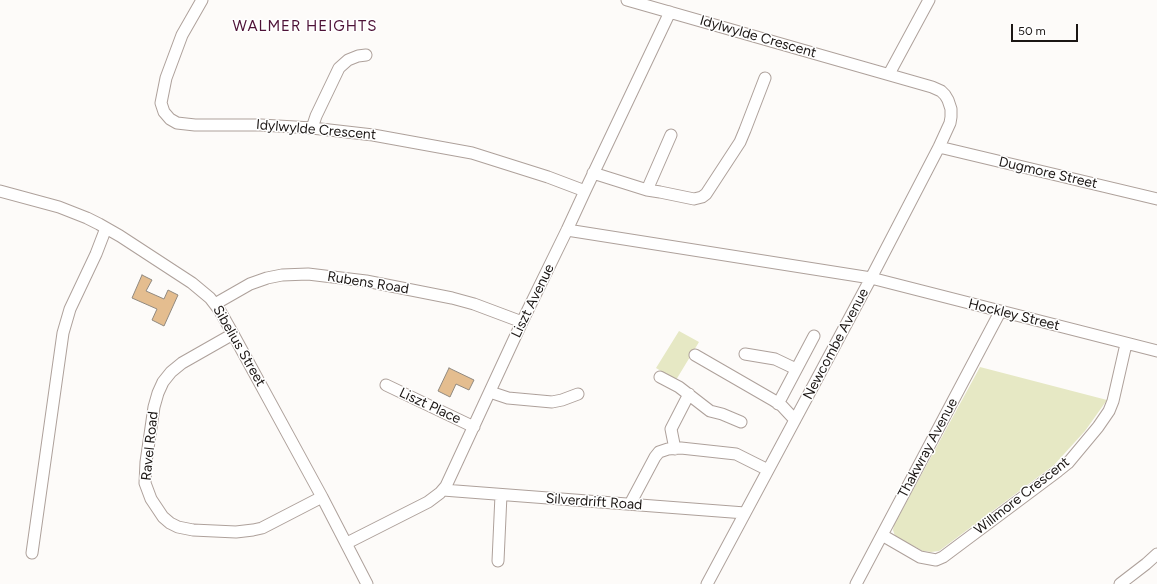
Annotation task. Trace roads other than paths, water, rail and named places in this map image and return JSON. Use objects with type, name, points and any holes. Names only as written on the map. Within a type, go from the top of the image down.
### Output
[{"type":"street","name":"Idylwylde Crescent","points":[[202,0],[182,35],[166,78],[161,103],[164,112],[170,119],[177,122],[195,125],[261,124],[373,135],[472,153],[585,190]]},
{"type":"street","name":"Idylwylde Crescent","points":[[628,0],[932,87],[941,91],[948,100]]},
{"type":"street","points":[[889,74],[929,0]]},
{"type":"street","name":"Liszt Avenue","points":[[347,543],[423,504],[443,490],[448,482],[522,322],[670,12]]},
{"type":"street","points":[[312,128],[316,116],[339,68],[348,60],[366,55]]},
{"type":"street","points":[[593,173],[647,190],[694,199],[702,197],[706,194],[740,142],[765,78]]},
{"type":"street","name":"Newcombe Avenue","points":[[707,584],[871,278],[939,147],[952,117],[948,100]]},
{"type":"street","points":[[647,190],[671,135]]},
{"type":"street","name":"Dugmore Street","points":[[939,147],[1157,199]]},
{"type":"street","name":"Sibelius Street","points":[[0,191],[31,199],[87,218],[106,228],[192,283],[215,304],[233,334],[368,584]]},
{"type":"street","points":[[32,553],[63,333],[70,309],[96,254],[106,228]]},
{"type":"street","name":"Hockley Street","points":[[567,230],[871,278],[1157,351]]},
{"type":"street","name":"Rubens Road","points":[[215,304],[250,284],[267,278],[282,275],[308,274],[366,281],[439,296],[474,304],[522,322]]},
{"type":"street","name":"Thakwray Avenue","points":[[856,584],[1000,312]]},
{"type":"street","name":"Ravel Road","points":[[233,334],[182,363],[171,372],[163,382],[156,401],[146,462],[145,483],[151,499],[164,517],[170,523],[178,527],[193,530],[236,532],[262,528],[322,497]]},
{"type":"street","points":[[778,404],[814,336]]},
{"type":"street","name":"Willmore Crescent","points":[[882,535],[920,557],[936,560],[943,557],[1058,471],[1068,463],[1098,427],[1114,401],[1126,344]]},
{"type":"street","points":[[745,354],[775,359],[796,369]]},
{"type":"street","points":[[695,355],[778,404],[795,420]]},
{"type":"street","points":[[660,376],[680,387],[710,411],[741,422]]},
{"type":"street","name":"Liszt Place","points":[[386,385],[474,427]]},
{"type":"street","points":[[490,392],[508,398],[552,402],[578,394]]},
{"type":"street","points":[[675,449],[671,429],[688,394]]},
{"type":"street","points":[[630,504],[655,457],[659,452],[668,449],[681,448],[736,454],[768,470]]},
{"type":"street","name":"Silverdrift Road","points":[[443,490],[745,513]]},
{"type":"street","points":[[498,561],[502,495]]},
{"type":"street","points":[[1124,583],[1157,554]]},
{"type":"district","name":"WALMER HEIGHTS","points":[[305,27]]}]
